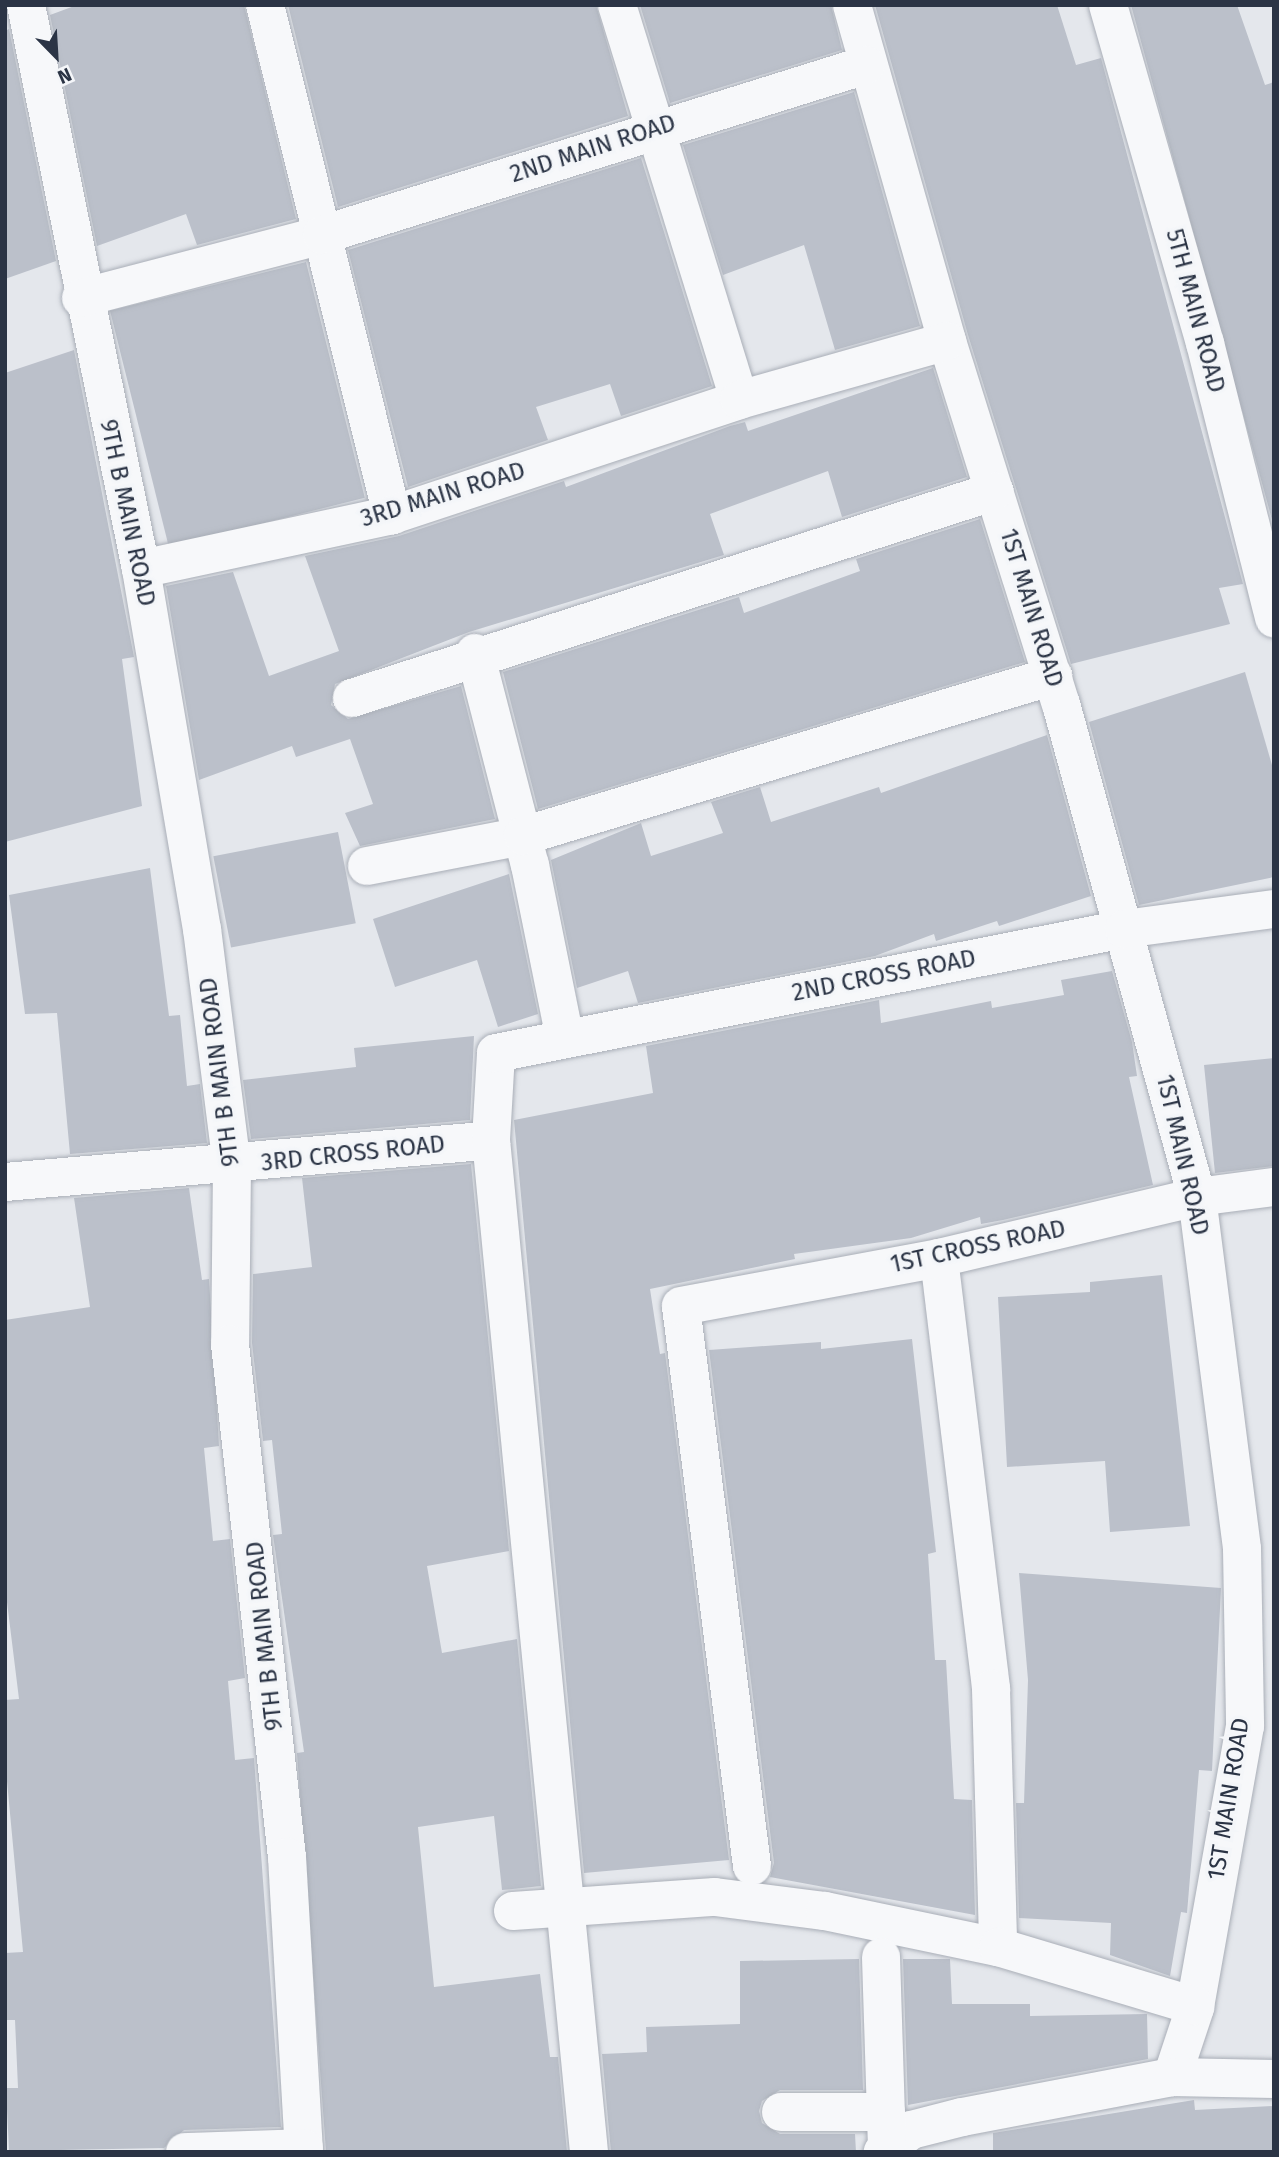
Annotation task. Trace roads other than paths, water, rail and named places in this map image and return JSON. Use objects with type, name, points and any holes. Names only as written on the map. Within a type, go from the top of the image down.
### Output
[{"type":"street","name":"9TH B MAIN ROAD","points":[[26,5],[81,298],[141,569],[202,929],[232,1166],[230,1344],[285,1830],[304,2150]]},
{"type":"street","points":[[265,5],[392,515]]},
{"type":"street","points":[[617,5],[653,129],[739,400]]},
{"type":"street","name":"1ST MAIN ROAD","points":[[852,5],[866,65],[947,341],[1053,676],[1197,1197],[1242,1549],[1245,1726],[1195,2006],[1172,2077]]},
{"type":"street","name":"5TH MAIN ROAD","points":[[1108,5],[1205,343],[1274,618]]},
{"type":"street","name":"2ND MAIN ROAD","points":[[81,298],[321,235],[653,129],[866,65]]},
{"type":"street","name":"3RD MAIN ROAD","points":[[141,569],[392,515],[739,400],[947,341]]},
{"type":"street","points":[[352,698],[475,653],[995,491]]},
{"type":"street","points":[[475,653],[523,836],[565,1040]]},
{"type":"street","points":[[367,866],[523,836],[1053,676]]},
{"type":"street","name":"2ND CROSS ROAD","points":[[491,1140],[496,1053],[1124,929],[1274,909]]},
{"type":"street","points":[[491,1140],[589,2152]]},
{"type":"street","name":"3RD CROSS ROAD","points":[[5,1182],[232,1166],[491,1140]]},
{"type":"street","name":"1ST CROSS ROAD","points":[[752,1866],[681,1306],[939,1258],[1197,1197],[1274,1186]]},
{"type":"street","points":[[939,1258],[990,1689],[999,1947]]},
{"type":"street","points":[[513,1912],[715,1897],[825,1911],[999,1947],[1195,2006]]},
{"type":"street","points":[[881,1957],[886,2136]]},
{"type":"street","points":[[781,2112],[886,2136],[962,2117],[1172,2077],[1274,2079]]},
{"type":"street","points":[[185,2152],[304,2150]]}]
